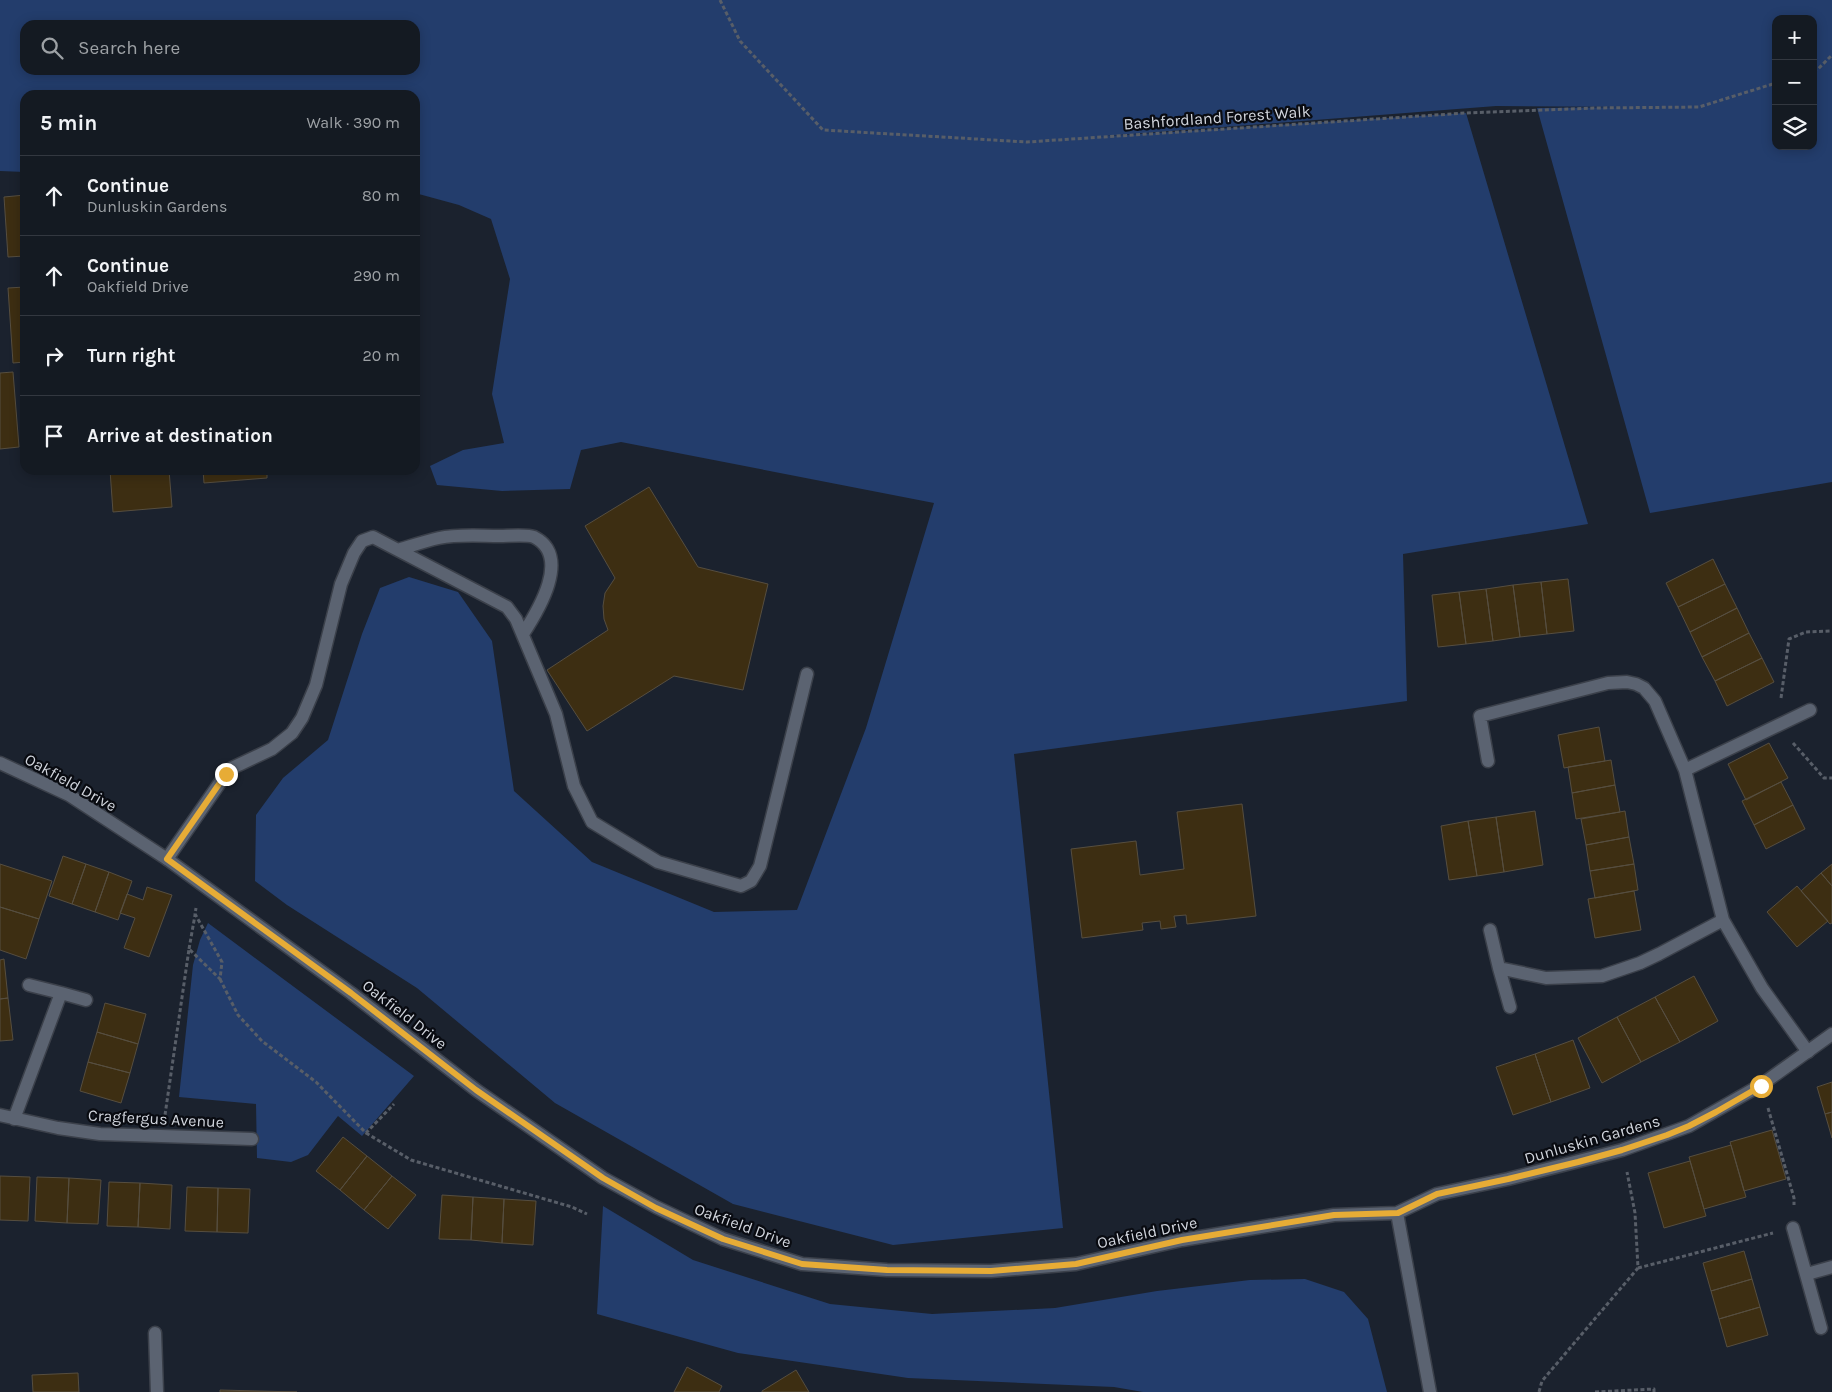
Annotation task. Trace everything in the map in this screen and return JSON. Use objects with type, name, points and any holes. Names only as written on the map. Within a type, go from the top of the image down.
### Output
[{"type":"street","points":[[398,550],[439,538],[533,536],[545,546],[551,559],[550,579],[539,610],[523,634]]},
{"type":"street","points":[[167,859],[226,774],[232,768],[272,749],[292,733],[302,718],[316,685],[341,584],[354,553],[362,542],[373,537],[508,607],[523,634],[556,714],[574,786],[592,822],[658,862],[741,886],[751,882],[760,866],[807,674]]},
{"type":"street","points":[[1488,761],[1480,716],[1608,682],[1627,682],[1644,688],[1655,701],[1685,770],[1723,920],[1762,988],[1808,1052]]},
{"type":"street","points":[[1685,770],[1810,710]]},
{"type":"street","name":"Oakfield Drive","points":[[0,764],[69,795],[167,859],[351,993],[476,1090],[603,1178],[656,1208],[723,1239],[802,1264],[887,1270],[972,1271],[1076,1264],[1182,1240],[1326,1216],[1398,1213]]},
{"type":"street","points":[[1499,968],[1546,978],[1602,976],[1652,958],[1723,920]]},
{"type":"street","points":[[1490,930],[1510,1007]]},
{"type":"street","points":[[29,985],[86,1000]]},
{"type":"street","points":[[14,1119],[61,993]]},
{"type":"street","name":"Dunluskin Gardens","points":[[1398,1213],[1437,1194],[1508,1179],[1622,1150],[1689,1126],[1761,1086],[1832,1034]]},
{"type":"street","name":"Cragfergus Avenue","points":[[0,1115],[58,1128],[100,1134],[252,1139]]},
{"type":"street","points":[[1398,1213],[1430,1392]]},
{"type":"street","points":[[1793,1228],[1821,1328]]},
{"type":"street","points":[[1807,1274],[1832,1267]]},
{"type":"street","points":[[155,1333],[157,1392]]},
{"type":"path","name":"Bashfordland Forest Walk","points":[[720,0],[740,41],[823,130],[1027,142],[1466,113],[1594,108],[1700,107],[1772,84]]},
{"type":"path","points":[[1817,69],[1832,55]]},
{"type":"path","points":[[1832,631],[1806,632],[1789,639],[1777,726],[1824,778],[1832,778]]},
{"type":"path","points":[[162,1137],[189,949],[201,883]]},
{"type":"path","points":[[195,914],[222,962],[220,979]]},
{"type":"path","points":[[189,949],[220,979],[238,1015],[262,1041],[316,1082],[366,1133],[411,1160],[572,1206],[587,1214]]},
{"type":"path","points":[[1539,1392],[1542,1381],[1638,1268],[1793,1228],[1794,1198],[1761,1086]]},
{"type":"path","points":[[366,1133],[394,1104]]},
{"type":"path","points":[[1622,1150],[1635,1213],[1638,1268]]},
{"type":"path","points":[[1595,1392],[1654,1389],[1654,1392]]},
{"type":"shaded area","points":[[0,0],[1832,0],[1832,482],[1650,513],[1537,108],[1629,107],[1496,106],[1093,137],[1466,113],[1588,524],[1403,554],[1407,701],[1014,754],[1063,1228],[893,1245],[733,1204],[555,1103],[417,988],[287,905],[255,881],[256,815],[283,778],[328,740],[362,634],[380,588],[409,577],[458,592],[492,641],[514,791],[592,862],[714,912],[797,910],[866,728],[934,503],[621,442],[581,450],[570,489],[502,491],[437,485],[430,466],[463,450],[504,443],[492,394],[510,279],[491,219],[459,205],[420,194],[420,90],[20,90],[20,172],[0,171]]},
{"type":"shaded area","points":[[208,923],[414,1076],[362,1136],[338,1116],[308,1155],[291,1162],[257,1158],[256,1104],[179,1097],[193,965],[200,940]]},
{"type":"shaded area","points":[[603,1206],[693,1260],[830,1304],[932,1314],[1055,1308],[1157,1291],[1250,1280],[1305,1279],[1344,1292],[1368,1319],[1387,1392],[1143,1392],[1114,1387],[908,1378],[738,1353],[597,1314]]},
{"type":"building","points":[[20,195],[20,256],[8,257],[4,197]]},
{"type":"building","points":[[20,287],[20,362],[13,363],[8,288]]},
{"type":"building","points":[[13,372],[19,447],[0,449],[0,373]]},
{"type":"building","points":[[110,475],[169,475],[172,507],[113,512]]},
{"type":"building","points":[[203,475],[267,475],[267,478],[204,483]]},
{"type":"building","points":[[649,487],[698,567],[768,584],[743,690],[674,676],[587,731],[547,670],[608,630],[604,619],[603,606],[605,593],[615,578],[585,526]]},
{"type":"building","points":[[1713,559],[1725,584],[1678,607],[1666,583]]},
{"type":"building","points":[[1568,579],[1574,631],[1547,634],[1541,582]]},
{"type":"building","points":[[1541,582],[1547,634],[1520,637],[1513,585]]},
{"type":"building","points":[[1725,584],[1737,608],[1690,632],[1678,607]]},
{"type":"building","points":[[1513,585],[1520,637],[1493,641],[1486,589]]},
{"type":"building","points":[[1486,589],[1493,641],[1466,644],[1459,592]]},
{"type":"building","points":[[1459,592],[1466,644],[1438,647],[1432,595]]},
{"type":"building","points":[[1737,608],[1749,633],[1702,657],[1690,632]]},
{"type":"building","points":[[1749,633],[1762,658],[1715,681],[1702,657]]},
{"type":"building","points":[[1762,658],[1774,682],[1727,706],[1715,681]]},
{"type":"building","points":[[1599,727],[1605,761],[1564,768],[1558,735]]},
{"type":"building","points":[[1769,743],[1788,778],[1746,800],[1728,764]]},
{"type":"building","points":[[1611,760],[1615,785],[1572,793],[1568,767]]},
{"type":"building","points":[[1781,782],[1793,805],[1754,825],[1742,801]]},
{"type":"building","points":[[1615,785],[1620,812],[1576,819],[1572,793]]},
{"type":"building","points":[[1242,804],[1256,916],[1187,924],[1186,915],[1174,916],[1176,927],[1161,929],[1160,921],[1142,923],[1143,930],[1082,938],[1071,849],[1136,841],[1140,875],[1184,869],[1177,812]]},
{"type":"building","points":[[1793,805],[1805,829],[1766,849],[1754,825]]},
{"type":"building","points":[[1535,811],[1543,865],[1504,872],[1496,817]]},
{"type":"building","points":[[1625,811],[1629,837],[1586,845],[1581,819]]},
{"type":"building","points":[[1496,817],[1504,872],[1477,876],[1468,821]]},
{"type":"building","points":[[1468,821],[1477,876],[1449,880],[1441,826]]},
{"type":"building","points":[[1629,837],[1634,864],[1590,871],[1586,845]]},
{"type":"building","points":[[63,856],[86,864],[72,904],[49,896]]},
{"type":"building","points":[[0,864],[52,881],[39,919],[0,907]]},
{"type":"building","points":[[86,864],[109,872],[95,912],[72,904]]},
{"type":"building","points":[[1634,864],[1638,890],[1595,898],[1590,871]]},
{"type":"building","points":[[1832,864],[1832,886],[1821,873]]},
{"type":"building","points":[[109,872],[132,881],[118,920],[95,912]]},
{"type":"building","points":[[1821,873],[1832,886],[1832,923],[1830,924],[1801,891]]},
{"type":"building","points":[[1797,886],[1828,921],[1797,947],[1767,912]]},
{"type":"building","points":[[147,887],[172,895],[149,957],[124,948],[135,918],[120,913],[127,894],[143,900]]},
{"type":"building","points":[[1634,891],[1641,930],[1595,938],[1588,899]]},
{"type":"building","points":[[0,907],[39,919],[26,959],[0,950]]},
{"type":"building","points":[[4,959],[8,998],[0,999],[0,960]]},
{"type":"building","points":[[1694,976],[1718,1021],[1680,1042],[1655,997]]},
{"type":"building","points":[[1655,997],[1680,1042],[1641,1062],[1617,1017]]},
{"type":"building","points":[[8,998],[13,1040],[0,1041],[0,999]]},
{"type":"building","points":[[105,1003],[146,1014],[138,1044],[97,1032]]},
{"type":"building","points":[[1617,1017],[1641,1062],[1602,1083],[1578,1038]]},
{"type":"building","points":[[97,1032],[138,1044],[130,1073],[88,1062]]},
{"type":"building","points":[[1573,1040],[1590,1088],[1551,1102],[1535,1054]]},
{"type":"building","points":[[1535,1054],[1551,1102],[1513,1115],[1496,1067]]},
{"type":"building","points":[[88,1062],[130,1073],[121,1103],[80,1091]]},
{"type":"building","points":[[1832,1082],[1832,1112],[1825,1114],[1817,1087]]},
{"type":"building","points":[[1832,1112],[1832,1138],[1825,1114]]},
{"type":"building","points":[[1772,1130],[1786,1179],[1744,1191],[1730,1142]]},
{"type":"building","points":[[343,1137],[367,1156],[340,1190],[316,1171]]},
{"type":"building","points":[[1731,1145],[1746,1197],[1704,1209],[1689,1157]]},
{"type":"building","points":[[367,1156],[392,1176],[364,1210],[340,1190]]},
{"type":"building","points":[[1690,1161],[1706,1216],[1664,1228],[1648,1173]]},
{"type":"building","points":[[0,1176],[30,1177],[28,1221],[0,1220]]},
{"type":"building","points":[[392,1176],[416,1195],[388,1229],[364,1210]]},
{"type":"building","points":[[37,1177],[69,1178],[67,1223],[35,1221]]},
{"type":"building","points":[[69,1178],[101,1180],[98,1224],[67,1223]]},
{"type":"building","points":[[109,1182],[140,1183],[138,1227],[107,1226]]},
{"type":"building","points":[[140,1183],[172,1185],[170,1229],[138,1227]]},
{"type":"building","points":[[187,1187],[218,1188],[217,1232],[185,1231]]},
{"type":"building","points":[[218,1188],[250,1189],[248,1233],[217,1232]]},
{"type":"building","points":[[442,1195],[473,1197],[471,1240],[439,1239]]},
{"type":"building","points":[[473,1197],[504,1199],[502,1243],[471,1240]]},
{"type":"building","points":[[504,1199],[536,1201],[533,1245],[502,1243]]},
{"type":"building","points":[[1744,1251],[1752,1279],[1711,1291],[1703,1263]]},
{"type":"building","points":[[1752,1279],[1760,1307],[1719,1319],[1711,1291]]},
{"type":"building","points":[[1760,1307],[1768,1335],[1727,1347],[1719,1319]]},
{"type":"building","points":[[687,1367],[722,1386],[719,1392],[674,1392]]},
{"type":"building","points":[[796,1370],[809,1392],[762,1392],[762,1391]]},
{"type":"building","points":[[78,1373],[79,1392],[33,1392],[32,1375]]},
{"type":"building","points":[[220,1390],[297,1392],[220,1392]]},
{"type":"route","points":[[226,774],[167,859],[351,993],[476,1090],[603,1178],[656,1208],[723,1239],[802,1264],[887,1270],[991,1271],[1076,1264],[1182,1240],[1334,1215],[1398,1213],[1437,1194],[1578,1162],[1667,1135],[1716,1112],[1761,1086]]}]
